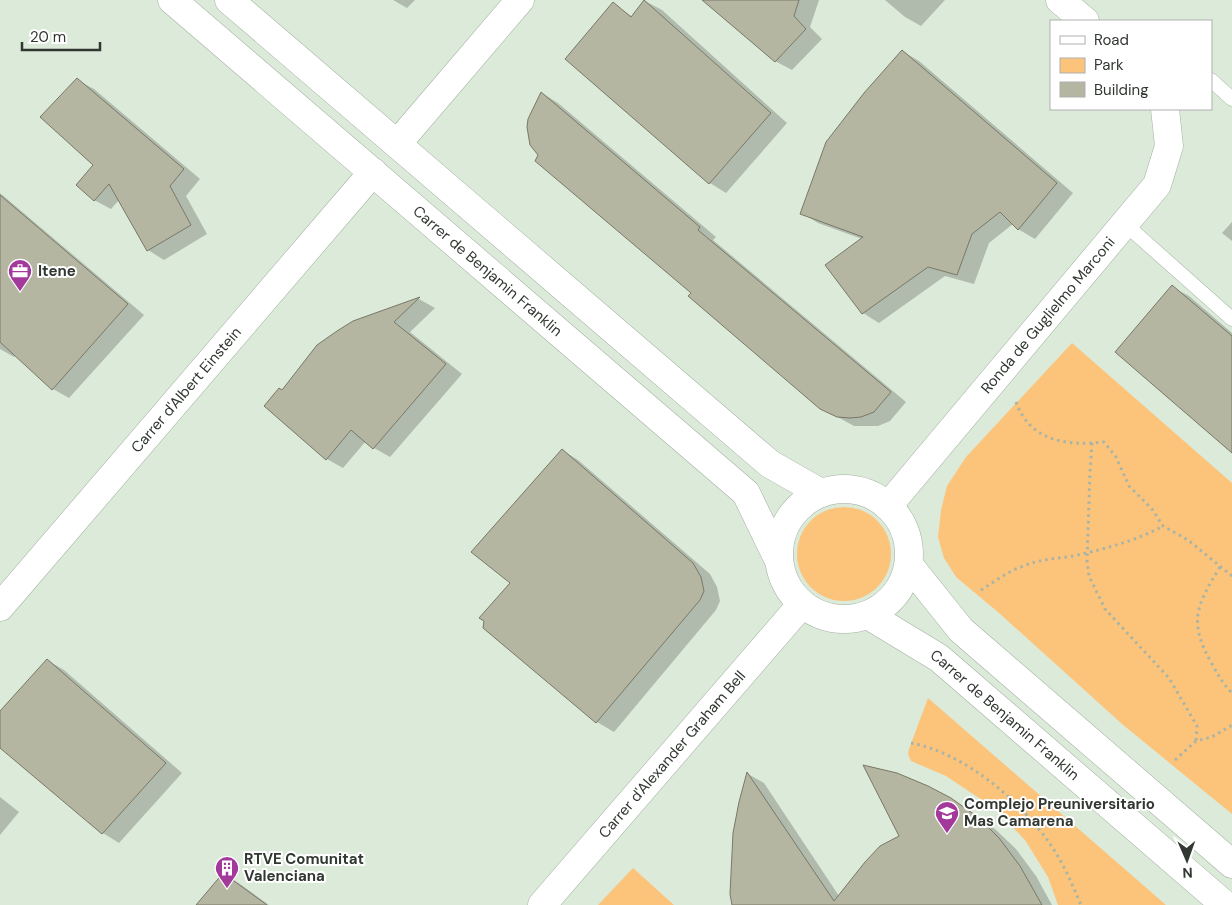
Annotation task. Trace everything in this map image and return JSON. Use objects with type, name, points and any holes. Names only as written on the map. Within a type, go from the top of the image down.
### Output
[{"type":"street","name":"Carrer de Benjamin Franklin","points":[[172,0],[746,493],[779,561]]},
{"type":"street","points":[[229,0],[770,464],[821,493]]},
{"type":"street","points":[[397,144],[520,0]]},
{"type":"street","name":"Ronda de Guglielmo Marconi","points":[[888,506],[1157,185],[1169,146],[1165,110]]},
{"type":"street","name":"Carrer d'Albert Einstein","points":[[0,607],[373,172]]},
{"type":"street","points":[[838,489],[856,490],[873,496],[888,506],[901,522],[909,543],[909,565],[904,581],[895,595],[883,607],[868,615],[850,619],[833,618],[816,614],[790,592],[783,577],[779,561],[780,540],[788,520],[802,504],[821,493],[838,489]]},
{"type":"street","points":[[909,565],[961,630],[1232,864]]},
{"type":"street","name":"Carrer d'Alexander Graham Bell","points":[[547,903],[802,604]]},
{"type":"street","name":"Carrer de Benjamin Franklin","points":[[868,615],[939,658],[1225,905]]},
{"type":"lane","points":[[1212,81],[1232,99]]},
{"type":"lane","points":[[1125,224],[1232,319]]},
{"type":"path","points":[[1016,402],[1019,412],[1034,431],[1052,439],[1082,444],[1104,442],[1116,457],[1129,486],[1152,509],[1163,526],[1188,540],[1232,576]]},
{"type":"path","points":[[1092,443],[1087,552],[1090,576],[1105,609],[1169,678],[1197,726],[1196,741]]},
{"type":"path","points":[[981,590],[1020,567],[1045,559],[1071,556],[1119,544],[1149,534],[1163,526]]},
{"type":"path","points":[[1220,567],[1204,594],[1198,610],[1198,632],[1203,649],[1222,683],[1232,693]]},
{"type":"path","points":[[1175,760],[1196,741],[1212,737],[1232,725]]},
{"type":"path","points":[[911,743],[924,745],[976,771],[1027,815],[1051,844],[1081,905]]},
{"type":"green space","points":[[1072,343],[1232,483],[1232,814],[1122,724],[999,613],[956,577],[944,558],[938,537],[941,510],[947,486],[966,457]]},
{"type":"green space","points":[[844,507],[862,510],[877,521],[888,536],[891,554],[888,572],[877,587],[862,598],[844,601],[826,598],[811,587],[800,572],[797,554],[800,536],[811,521],[826,510]]},
{"type":"green space","points":[[928,698],[1166,905],[1058,905],[1048,877],[1025,840],[994,808],[946,776],[911,761],[908,754],[909,749]]},
{"type":"green space","points":[[633,868],[674,905],[598,905]]},
{"type":"building","points":[[644,0],[771,113],[709,184],[565,59],[613,2],[631,17]]},
{"type":"building","points":[[702,0],[799,0],[794,16],[806,29],[775,62]]},
{"type":"building","points":[[902,50],[1057,183],[1018,230],[1000,212],[972,234],[957,275],[928,267],[862,314],[825,265],[863,237],[800,214],[826,142],[864,93]]},
{"type":"building","points":[[77,78],[184,169],[170,186],[191,225],[147,251],[109,184],[94,201],[76,185],[93,165],[40,117]]},
{"type":"building","points":[[541,92],[700,227],[698,230],[891,392],[874,412],[861,417],[850,418],[837,417],[820,409],[688,296],[691,293],[535,161],[538,155],[530,145],[527,127],[528,119]]},
{"type":"building","points":[[0,195],[128,304],[52,390],[0,342]]},
{"type":"building","points":[[1172,285],[1232,336],[1232,453],[1115,352]]},
{"type":"building","points":[[420,297],[394,322],[446,364],[373,449],[351,430],[326,460],[264,406],[279,388],[282,390],[317,345],[337,331],[353,321]]},
{"type":"building","points":[[562,449],[693,563],[701,577],[704,591],[700,600],[596,723],[483,628],[484,621],[479,618],[510,583],[471,552]]},
{"type":"building","points":[[47,659],[166,763],[102,834],[0,748],[0,711]]},
{"type":"building","name":"Complejo Preuniversitario Mas Camarena","points":[[863,765],[897,773],[928,786],[951,798],[979,818],[999,838],[1020,866],[1042,905],[732,905],[730,894],[733,833],[747,772],[834,901],[880,846],[899,836]]},
{"type":"building","name":"RTVE Comunitat Valenciana","points":[[223,873],[267,905],[196,905]]},
{"type":"place","name":"Itene","points":[[20,292]]},
{"type":"place","name":"Complejo Preuniversitario Mas Camarena","points":[[947,834]]},
{"type":"place","name":"RTVE Comunitat Valenciana","points":[[227,889]]}]
